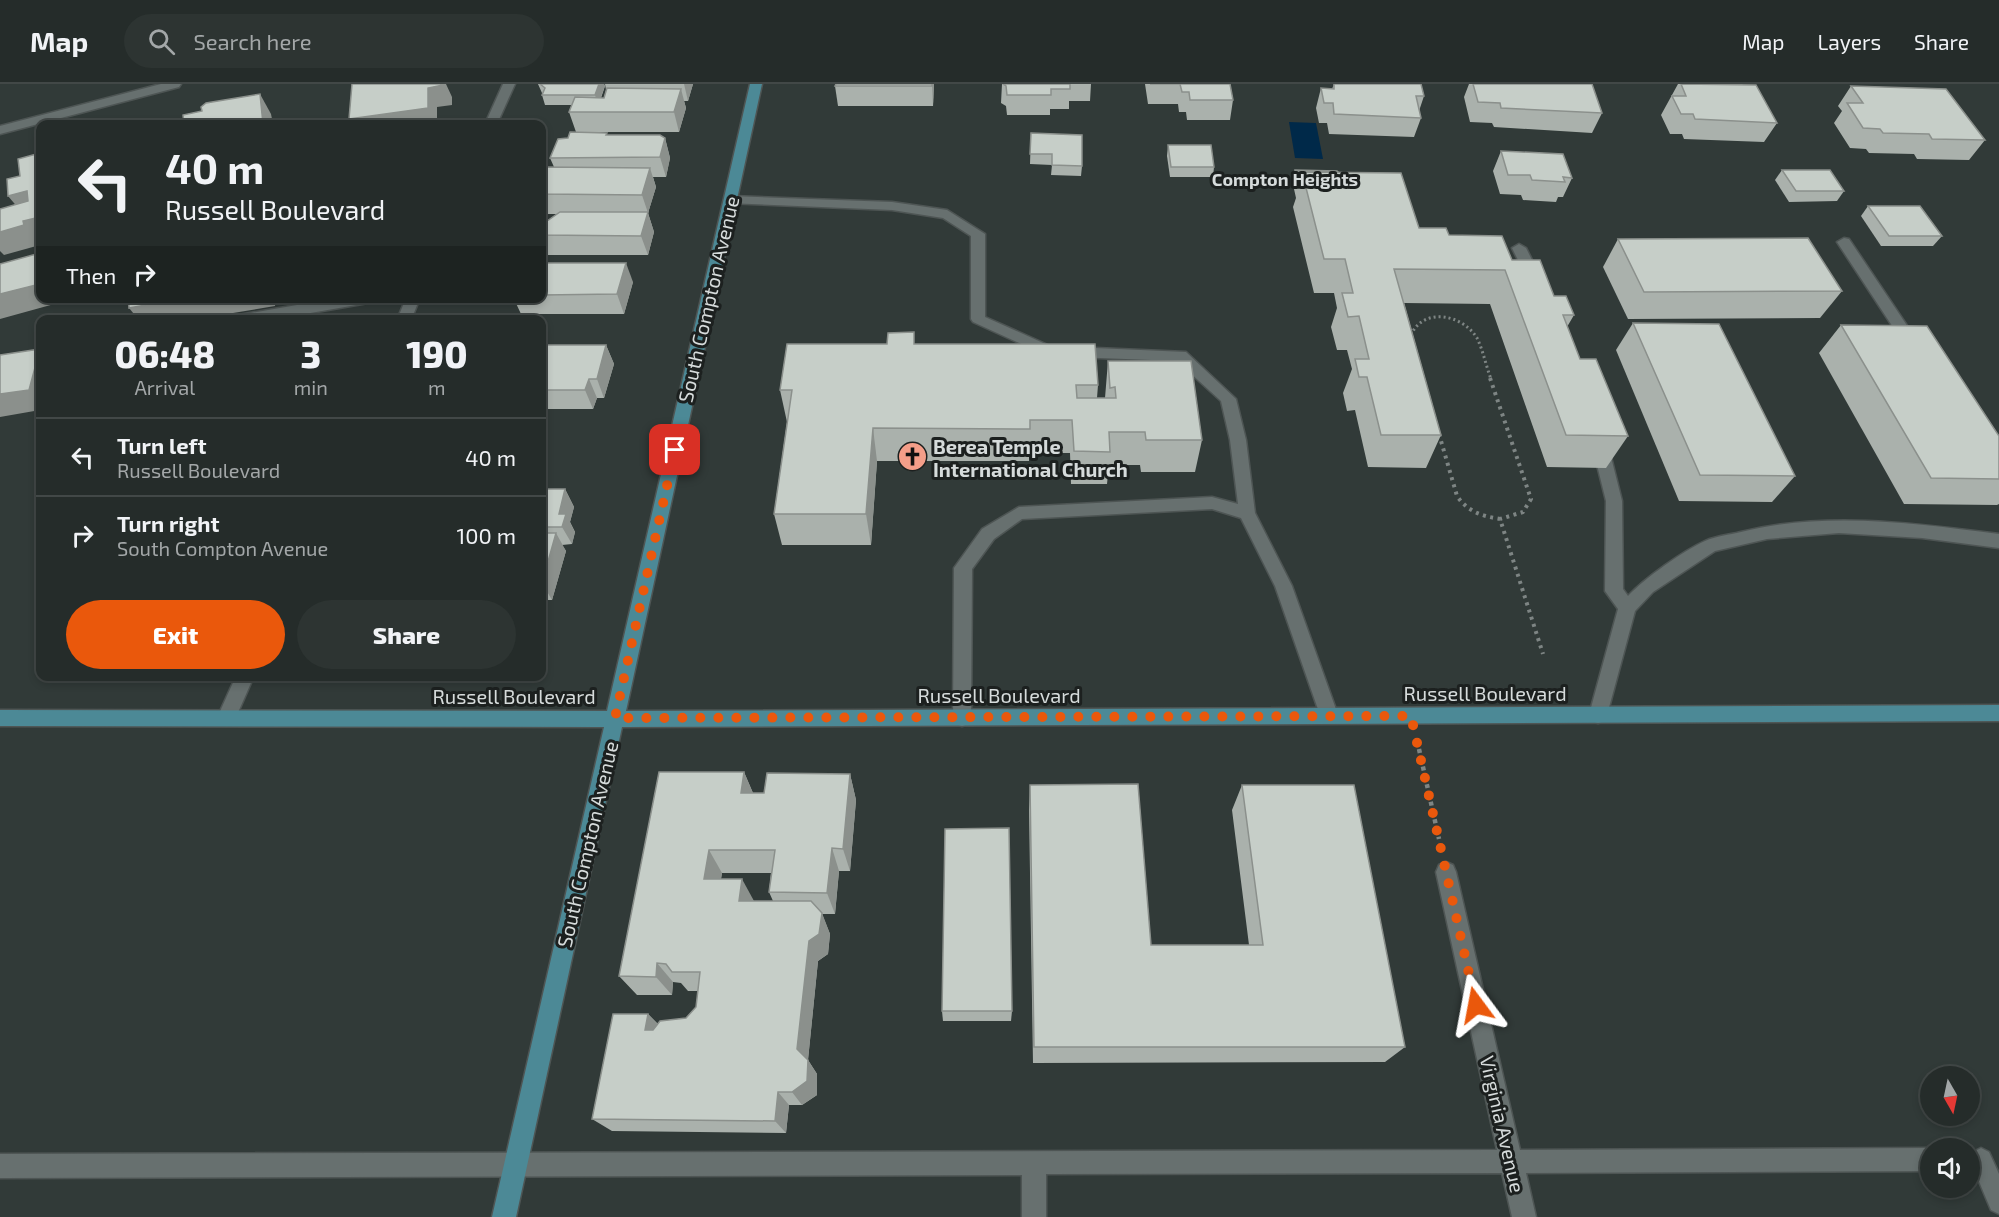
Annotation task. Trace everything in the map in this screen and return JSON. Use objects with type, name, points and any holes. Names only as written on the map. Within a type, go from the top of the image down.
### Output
[{"type":"main road","name":"South Compton Avenue","points":[[504,1217],[756,84]]},
{"type":"main road","name":"Russell Boulevard","points":[[0,718],[962,718],[1999,713]]},
{"type":"street","points":[[38,120],[175,84]]},
{"type":"street","points":[[493,120],[509,84]]},
{"type":"street","points":[[0,130],[36,121]]},
{"type":"street","points":[[730,200],[892,206],[947,214],[978,234],[978,319],[1048,351],[1181,356],[1228,399],[1238,440],[1247,513],[1264,540],[1298,625],[1329,716]]},
{"type":"street","points":[[1844,242],[1919,355]]},
{"type":"street","points":[[1519,248],[1542,296]]},
{"type":"street","points":[[268,315],[339,303]]},
{"type":"street","points":[[1594,427],[1605,459],[1614,501],[1614,591],[1627,608]]},
{"type":"street","points":[[962,718],[963,568],[987,534],[1018,513],[1212,503],[1247,513]]},
{"type":"street","points":[[1598,715],[1627,608],[1647,587],[1710,546],[1767,532],[1839,527],[1922,531],[1999,542]]},
{"type":"street","points":[[226,718],[243,681]]},
{"type":"street","name":"Virginia Avenue","points":[[1446,872],[1524,1217]]},
{"type":"street","points":[[0,1166],[1920,1160]]},
{"type":"street","points":[[1983,1160],[1999,1202]]},
{"type":"street","points":[[1034,1163],[1034,1217]]},
{"type":"path","points":[[1411,340],[1413,326],[1437,317],[1449,318],[1472,330],[1478,339],[1531,499],[1528,508],[1520,515],[1500,519],[1469,511],[1457,496],[1438,429]]},
{"type":"path","points":[[1500,519],[1543,654]]},
{"type":"path","points":[[1411,716],[1446,872]]},
{"type":"water","points":[[1289,122],[1316,123],[1323,159],[1295,158]]},
{"type":"building","points":[[352,84],[443,85],[428,88],[428,108],[349,119]]},
{"type":"building","points":[[540,84],[599,84],[595,95],[542,95],[545,88]]},
{"type":"building","points":[[836,84],[932,84],[932,86],[835,86]]},
{"type":"building","points":[[1003,84],[1070,84],[1070,89],[1051,89],[1051,95],[1007,95],[1006,86]]},
{"type":"building","points":[[1180,84],[1230,84],[1233,100],[1190,100],[1189,92],[1182,92]]},
{"type":"building","points":[[1334,84],[1421,84],[1424,96],[1416,96],[1421,118],[1334,114],[1333,103],[1324,103],[1321,88],[1334,89]]},
{"type":"building","points":[[1473,84],[1592,84],[1602,113],[1501,108],[1500,103],[1478,102]]},
{"type":"building","points":[[1681,84],[1756,85],[1777,123],[1695,119],[1693,114],[1681,114],[1672,96],[1686,96]]},
{"type":"building","points":[[1851,86],[1946,89],[1985,140],[1932,139],[1929,134],[1883,133],[1880,129],[1863,128],[1847,103],[1863,103]]},
{"type":"building","points":[[607,88],[681,89],[674,112],[569,112],[575,97],[604,98]]},
{"type":"building","points":[[260,94],[263,120],[184,120],[183,115],[202,111],[201,107],[206,103]]},
{"type":"building","points":[[570,132],[660,135],[665,138],[660,157],[550,158],[558,139],[568,138]]},
{"type":"building","points":[[1031,133],[1082,135],[1082,166],[1052,165],[1052,154],[1030,154]]},
{"type":"building","points":[[1168,145],[1211,145],[1214,167],[1171,167]]},
{"type":"building","points":[[1501,151],[1563,154],[1572,178],[1563,177],[1565,182],[1532,180],[1530,175],[1508,175]]},
{"type":"building","points":[[36,154],[36,218],[23,221],[24,225],[0,232],[0,209],[28,201],[27,191],[8,196],[7,179],[20,176],[18,159]]},
{"type":"building","points":[[546,167],[650,168],[642,195],[546,194]]},
{"type":"building","points":[[1295,170],[1338,172],[1302,172],[1298,187]]},
{"type":"building","points":[[1782,170],[1830,170],[1844,191],[1796,191]]},
{"type":"building","points":[[1302,172],[1401,173],[1419,228],[1446,228],[1449,235],[1502,236],[1512,260],[1540,260],[1554,296],[1566,296],[1574,315],[1563,315],[1580,359],[1596,359],[1628,436],[1566,435],[1505,270],[1394,269],[1441,435],[1381,435],[1367,377],[1359,377],[1355,359],[1369,359],[1359,316],[1348,317],[1342,293],[1353,293],[1345,259],[1324,259]]},
{"type":"building","points":[[1868,206],[1920,206],[1942,236],[1889,236]]},
{"type":"building","points":[[560,212],[648,212],[641,236],[546,235],[547,221]]},
{"type":"building","points":[[1808,238],[1842,291],[1644,292],[1618,239]]},
{"type":"building","points":[[36,254],[36,285],[0,294],[0,264]]},
{"type":"building","points":[[546,263],[626,263],[617,294],[546,295]]},
{"type":"building","points":[[128,303],[157,303],[129,308]]},
{"type":"building","points":[[1633,323],[1719,324],[1795,476],[1700,475]]},
{"type":"building","points":[[1841,325],[1927,326],[1999,436],[1999,479],[1931,478]]},
{"type":"building","name":"Berea Temple International Church","points":[[914,332],[914,344],[1095,344],[1098,385],[1076,385],[1077,398],[1116,398],[1115,387],[1110,388],[1108,361],[1191,361],[1202,440],[1146,440],[1145,432],[1109,432],[1110,452],[1074,451],[1072,420],[1030,420],[1030,429],[873,428],[866,514],[774,514],[792,390],[780,390],[787,344],[887,344],[888,333]]},
{"type":"building","points":[[546,345],[606,345],[597,379],[589,379],[585,390],[546,390]]},
{"type":"building","points":[[36,350],[36,364],[29,390],[0,394],[0,355]]},
{"type":"building","points":[[546,489],[565,489],[559,514],[566,514],[562,527],[546,527]]},
{"type":"building","points":[[546,533],[556,533],[546,569]]},
{"type":"building","points":[[659,772],[744,772],[741,793],[764,793],[767,773],[850,774],[843,849],[832,848],[827,893],[769,892],[775,850],[709,850],[704,879],[742,879],[739,901],[811,901],[822,913],[819,934],[809,941],[797,1049],[808,1060],[807,1081],[792,1092],[778,1092],[775,1121],[592,1119],[613,1014],[648,1014],[645,1030],[653,1030],[660,1021],[686,1018],[696,1007],[700,972],[672,972],[666,964],[657,963],[656,977],[619,976]]},
{"type":"building","points":[[1138,784],[1151,945],[1263,945],[1242,785],[1354,785],[1405,1047],[1034,1047],[1030,785]]},
{"type":"building","points":[[1009,828],[1012,1011],[942,1011],[945,829]]},
{"type":"place","name":"Berea Temple International Church","points":[[912,457]]},
{"type":"district","name":"Compton Heights","points":[[1285,179]]},
{"type":"route","points":[[675,450],[615,718],[1411,716],[1476,1005]]}]
